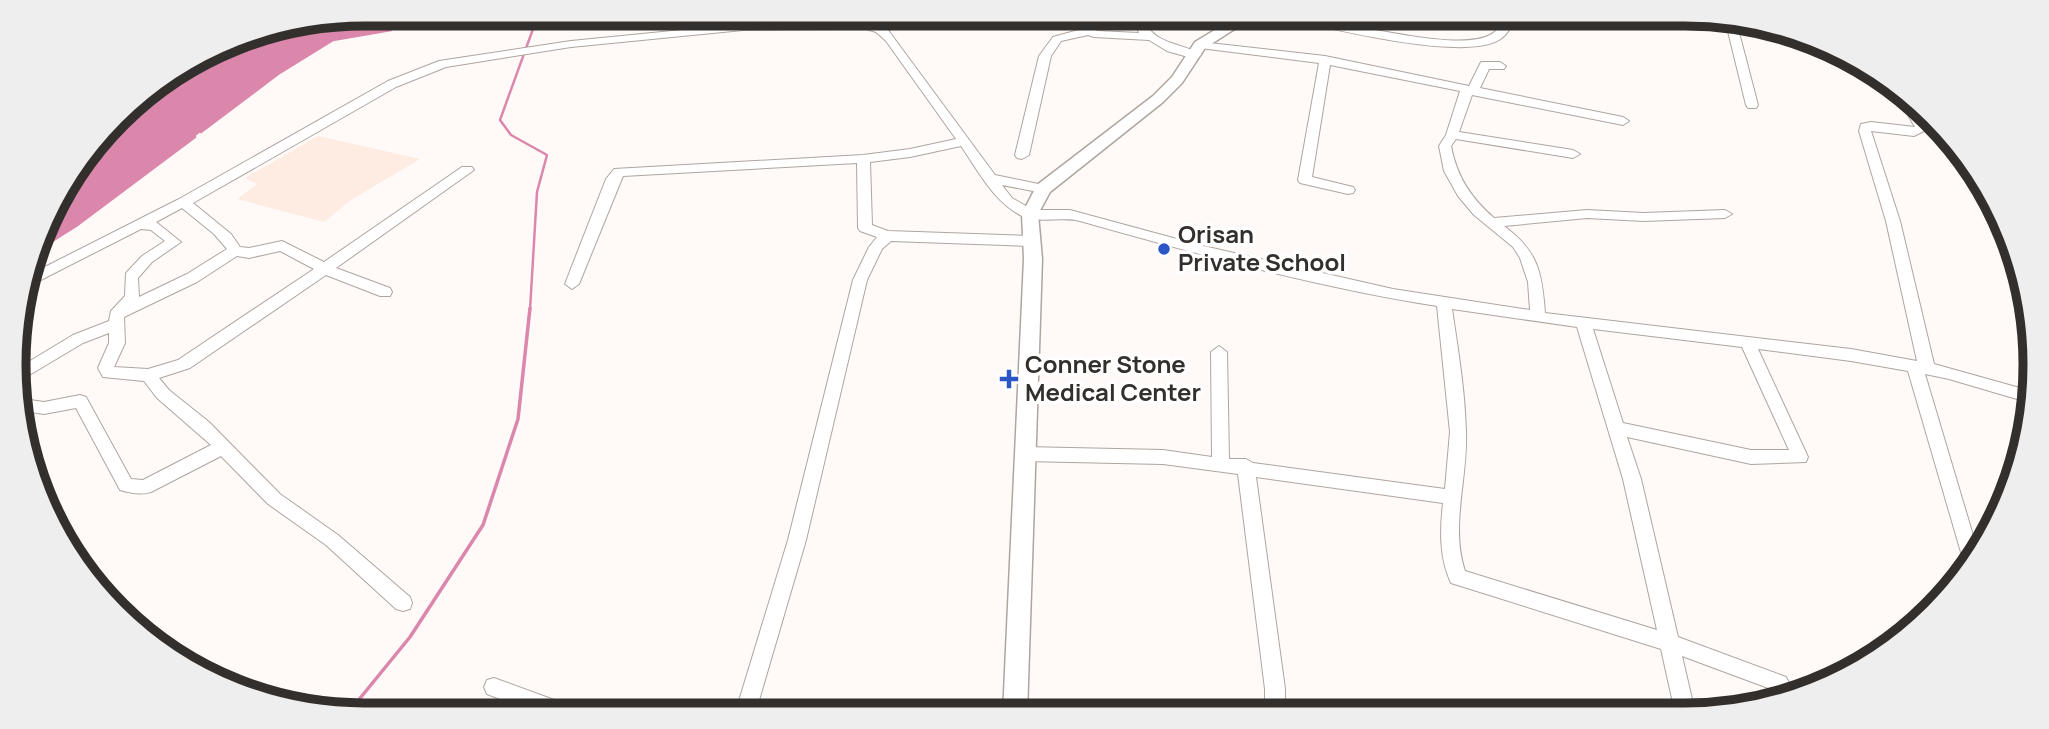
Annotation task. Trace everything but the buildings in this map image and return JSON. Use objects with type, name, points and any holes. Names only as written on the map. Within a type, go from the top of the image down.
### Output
[{"type":"main road","points":[[1015,703],[1033,259],[1030,214],[1042,189],[1158,99],[1198,50],[1233,26]]},
{"type":"street","points":[[38,276],[142,225],[418,72],[443,64],[533,50],[750,26]]},
{"type":"street","points":[[864,26],[889,26]]},
{"type":"street","points":[[1085,26],[1094,34],[1152,37],[1171,49],[1325,60],[1623,121]]},
{"type":"street","points":[[1138,26],[1146,37]]},
{"type":"street","points":[[1354,26],[1458,43],[1492,39],[1506,26]]},
{"type":"street","points":[[882,28],[1007,201],[1030,214],[1070,214],[1199,250],[1393,294],[1538,317],[1851,355],[1920,367],[2021,394]]},
{"type":"street","points":[[1022,155],[1045,56],[1057,39],[1088,30]]},
{"type":"street","points":[[1733,30],[1752,105]]},
{"type":"street","points":[[1325,60],[1305,180],[1348,190]]},
{"type":"street","points":[[1500,66],[1485,65],[1445,146],[1453,179],[1474,207],[1522,249],[1535,278],[1538,317]]},
{"type":"street","points":[[1914,116],[1922,129],[1914,132],[1871,126],[1865,127],[1865,131],[1893,220],[1920,367],[1968,549]]},
{"type":"street","points":[[1452,135],[1573,154]]},
{"type":"street","points":[[572,284],[613,179],[619,172],[863,159],[910,153],[965,141]]},
{"type":"street","points":[[863,159],[865,228],[887,236],[1030,241]]},
{"type":"street","points":[[142,225],[155,226],[173,244],[156,253],[131,277],[132,297],[115,320],[117,343],[106,368],[109,373],[148,375],[184,364],[467,170]]},
{"type":"street","points":[[989,178],[1042,189]]},
{"type":"street","points":[[184,202],[196,216],[231,240],[235,251]]},
{"type":"street","points":[[1492,223],[1587,215],[1644,217],[1725,214]]},
{"type":"street","points":[[748,703],[797,540],[860,280],[876,247],[887,236]]},
{"type":"street","points":[[26,370],[235,251],[249,253],[282,246],[326,268],[385,292]]},
{"type":"street","points":[[1444,303],[1458,434],[1451,497],[1452,566],[1458,577],[1670,643],[1779,682]]},
{"type":"street","points":[[1583,322],[1632,479],[1683,703]]},
{"type":"street","points":[[1616,428],[1751,457],[1800,457],[1748,344]]},
{"type":"street","points":[[1219,352],[1222,464]]},
{"type":"street","points":[[148,375],[163,394],[203,426],[274,499],[332,540],[403,603]]},
{"type":"street","points":[[29,406],[44,408],[80,401],[126,485],[135,488],[145,487],[223,447]]},
{"type":"street","points":[[1024,454],[1163,457],[1451,497]]},
{"type":"street","points":[[1247,467],[1275,703]]},
{"type":"street","points":[[494,687],[537,703]]},
{"type":"shaded area","points":[[410,26],[333,40],[278,74],[76,226],[49,243],[72,195],[110,141],[141,110],[195,72],[256,44],[299,33],[342,27]]},
{"type":"shaded area","points":[[318,136],[420,159],[351,200],[324,222],[237,199],[257,184],[245,178]]},
{"type":"waterway","points":[[399,28],[422,26]]},
{"type":"waterway","points":[[530,310],[537,192],[547,155],[511,135],[500,120],[534,26]]},
{"type":"waterway","points":[[201,132],[278,74],[333,40],[391,30]]},
{"type":"waterway","points":[[49,243],[195,137]]},
{"type":"waterway","points":[[356,703],[410,637],[483,525],[518,419],[530,308]]},
{"type":"place","name":"Orisan Private School","points":[[1164,249]]},
{"type":"place","name":"Conner Stone Medical Center","points":[[1009,379]]}]
